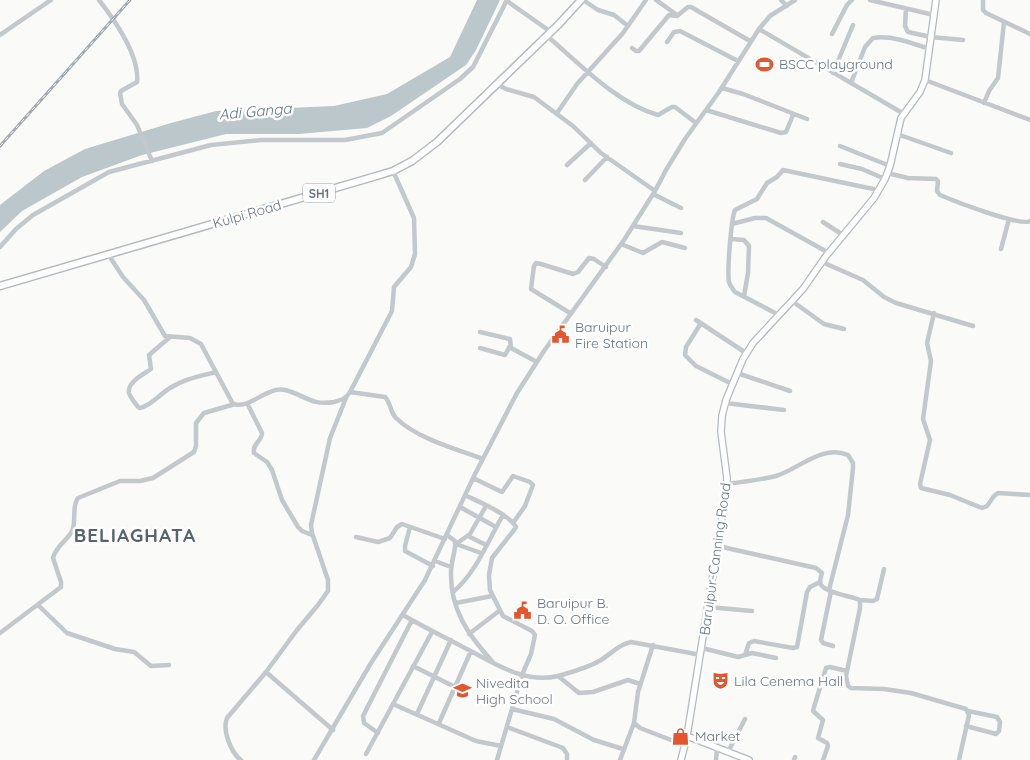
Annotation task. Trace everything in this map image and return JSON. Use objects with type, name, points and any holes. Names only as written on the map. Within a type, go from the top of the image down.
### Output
[{"type":"main road","name":"Kulpi Road","points":[[0,286],[393,171],[412,161],[437,142],[582,0]]},
{"type":"main road","name":"Baruipur-Canning Road","points":[[681,760],[687,736],[701,651],[726,484],[721,432],[725,403],[737,372],[753,343],[803,289],[828,253],[874,198],[886,176],[904,114],[920,92],[925,80],[936,0]]},
{"type":"main road","points":[[687,736],[749,760]]},
{"type":"street","points":[[0,35],[51,0]]},
{"type":"street","points":[[98,0],[117,23],[134,61],[137,82],[121,91],[120,100],[140,131],[152,162]]},
{"type":"street","points":[[0,247],[26,219],[109,172],[152,162],[200,147],[225,143],[261,140],[345,140],[382,133],[471,70],[478,60],[507,0],[549,34],[588,72],[618,95],[658,115],[675,107],[696,123]]},
{"type":"street","points":[[582,0],[598,10],[614,16],[628,26]]},
{"type":"street","points":[[557,113],[588,72],[628,26],[645,2],[638,0]]},
{"type":"street","points":[[656,0],[677,16]]},
{"type":"street","points":[[781,0],[787,6]]},
{"type":"street","points":[[314,760],[371,663],[434,564],[473,478],[537,362],[570,313],[606,267],[696,123],[722,88],[750,41],[770,16],[795,0]]},
{"type":"street","points":[[832,34],[852,0]]},
{"type":"street","points":[[870,0],[906,10],[934,15]]},
{"type":"street","points":[[983,0],[983,10],[986,13],[1030,34]]},
{"type":"street","points":[[632,48],[639,51],[669,16],[677,16],[685,9],[691,7],[750,41]]},
{"type":"street","points":[[906,10],[905,30],[908,32],[931,37],[963,40]]},
{"type":"street","points":[[984,103],[999,76],[1004,22]]},
{"type":"street","points":[[833,72],[853,25]]},
{"type":"street","points":[[759,29],[904,114]]},
{"type":"street","points":[[667,42],[674,32],[680,31],[738,61]]},
{"type":"street","points":[[851,83],[865,47],[873,38],[902,41],[929,49]]},
{"type":"street","points":[[925,80],[1030,120]]},
{"type":"street","points":[[497,84],[506,90],[534,97],[557,113],[607,158],[654,193],[681,208]]},
{"type":"street","points":[[722,88],[748,96],[807,120]]},
{"type":"street","points":[[706,110],[781,133],[786,132],[793,115]]},
{"type":"street","points":[[897,134],[951,153]]},
{"type":"street","points":[[567,165],[591,143]]},
{"type":"street","points":[[840,146],[890,166]]},
{"type":"street","points":[[585,180],[607,158]]},
{"type":"street","points":[[840,164],[886,176],[936,179],[940,195],[1009,219],[1026,223],[1030,221]]},
{"type":"street","points":[[779,315],[734,290],[729,282],[732,224],[735,210],[757,199],[767,183],[777,177],[783,170],[878,190]]},
{"type":"street","points":[[241,760],[235,755],[227,735],[226,721],[328,591],[328,580],[312,535],[312,519],[330,438],[348,394],[392,310],[394,289],[411,267],[415,254],[414,218],[393,171]]},
{"type":"street","points":[[732,224],[755,218],[766,218],[828,253]]},
{"type":"street","points":[[1001,249],[1009,219]]},
{"type":"street","points":[[823,222],[843,235]]},
{"type":"street","points":[[633,226],[681,233]]},
{"type":"street","points":[[731,239],[742,240],[749,246],[748,273],[744,296]]},
{"type":"street","points":[[621,244],[643,253],[662,242],[685,248]]},
{"type":"street","points":[[108,254],[123,277],[144,300],[165,336],[187,337],[196,341],[205,349],[232,402],[235,404]]},
{"type":"street","points":[[570,313],[531,289],[534,266],[542,264],[573,274],[578,272],[589,258],[606,267]]},
{"type":"street","points":[[822,262],[863,280],[884,297],[896,303],[974,326]]},
{"type":"street","points":[[792,301],[824,324],[844,329]]},
{"type":"street","points":[[934,313],[927,343],[931,361],[923,419],[930,440],[920,484],[921,488],[953,496],[982,508],[987,506],[998,493],[1030,495]]},
{"type":"street","points":[[696,320],[746,353]]},
{"type":"street","points":[[701,323],[686,347],[685,355],[696,366],[732,384]]},
{"type":"street","points":[[480,332],[509,338],[512,341],[505,355],[480,348]]},
{"type":"street","points":[[170,337],[150,354],[151,370],[135,380],[130,387],[130,393],[138,407],[145,407],[184,380],[216,372]]},
{"type":"street","points":[[510,346],[537,362]]},
{"type":"street","points":[[737,372],[790,391]]},
{"type":"street","points":[[0,633],[61,587],[53,558],[56,550],[73,529],[75,504],[78,498],[120,481],[140,481],[156,476],[194,452],[196,446],[196,423],[204,412],[247,403],[278,390],[286,390],[319,404],[339,401],[348,394],[386,397],[395,418],[414,431],[483,459]]},
{"type":"street","points":[[247,403],[262,436],[254,446],[254,453],[267,462],[272,470],[282,500],[298,527],[312,535]]},
{"type":"street","points":[[725,403],[784,410]]},
{"type":"street","points":[[726,484],[777,476],[822,454],[838,453],[848,455],[853,463],[852,496],[830,590],[821,640],[823,643],[833,646]]},
{"type":"street","points":[[473,478],[502,492],[513,476],[533,485],[525,506],[513,523]]},
{"type":"street","points":[[466,495],[502,515],[516,527],[492,561],[489,588],[503,616],[532,631],[535,635],[531,654],[522,675],[497,760]]},
{"type":"street","points":[[486,506],[468,536],[456,544],[451,568],[453,592],[464,625],[469,634],[495,663]]},
{"type":"street","points":[[460,507],[496,527]]},
{"type":"street","points":[[453,592],[463,583],[502,515]]},
{"type":"street","points":[[356,537],[381,542],[390,538],[399,525],[446,537],[454,540],[456,544],[481,553]]},
{"type":"street","points":[[410,527],[405,551],[434,564],[451,568]]},
{"type":"street","points":[[468,536],[486,545]]},
{"type":"street","points":[[718,546],[815,567],[822,573],[820,582]]},
{"type":"street","points":[[820,582],[830,590],[860,600],[873,602],[877,599],[884,569]]},
{"type":"street","points":[[744,654],[748,643],[754,641],[793,648],[797,647],[807,592],[810,587],[820,582]]},
{"type":"street","points":[[456,603],[492,596]]},
{"type":"street","points":[[860,600],[846,682],[852,688],[884,689],[910,693],[964,708],[968,711],[997,717],[1000,722],[999,731],[996,734],[966,726]]},
{"type":"street","points":[[38,605],[67,633],[115,649],[134,652],[151,666],[170,665]]},
{"type":"street","points":[[708,607],[752,611]]},
{"type":"street","points":[[469,634],[499,611]]},
{"type":"street","points":[[403,615],[432,632],[495,663],[522,675],[535,678],[558,676],[595,663],[628,642],[735,656],[755,653],[776,658]]},
{"type":"street","points":[[378,733],[364,723],[363,716],[412,620]]},
{"type":"street","points":[[366,754],[432,632]]},
{"type":"street","points":[[418,714],[451,640]]},
{"type":"street","points":[[620,760],[634,723],[637,696],[653,645]]},
{"type":"street","points":[[438,723],[471,651]]},
{"type":"street","points":[[413,666],[455,687]]},
{"type":"street","points":[[823,760],[828,746],[818,738],[822,720],[813,711],[814,707],[826,668],[832,667],[847,671]]},
{"type":"street","points":[[266,672],[333,730]]},
{"type":"street","points":[[558,676],[579,693],[593,692],[628,680],[640,684]]},
{"type":"street","points":[[393,704],[476,741],[501,746]]},
{"type":"street","points":[[512,709],[554,719],[594,740],[623,750]]},
{"type":"street","points":[[959,760],[968,711]]},
{"type":"street","points":[[728,752],[745,718]]},
{"type":"street","points":[[634,723],[640,728],[684,745]]},
{"type":"street","points":[[507,727],[563,748],[567,754],[567,760]]},
{"type":"street","points":[[716,760],[717,748]]},
{"type":"water","name":"Adi Ganga","points":[[477,0],[500,0],[476,50],[466,65],[391,116],[367,128],[299,134],[226,134],[142,155],[82,177],[22,211],[0,232],[0,205],[44,171],[85,149],[216,111],[334,106],[387,94],[450,57]]},
{"type":"railway","points":[[0,146],[130,0]]},
{"type":"place","name":"BSCC playground","points":[[765,64]]},
{"type":"place","name":"Baruipur Fire Station","points":[[561,335]]},
{"type":"place","name":"Baruipur B. D. O. Office","points":[[523,611]]},
{"type":"place","name":"Lila Cenema Hall","points":[[720,681]]},
{"type":"place","name":"Nivedita High School","points":[[462,691]]},
{"type":"place","name":"Market","points":[[681,736]]},
{"type":"district","name":"BELIAGHATA","points":[[135,535]]}]
